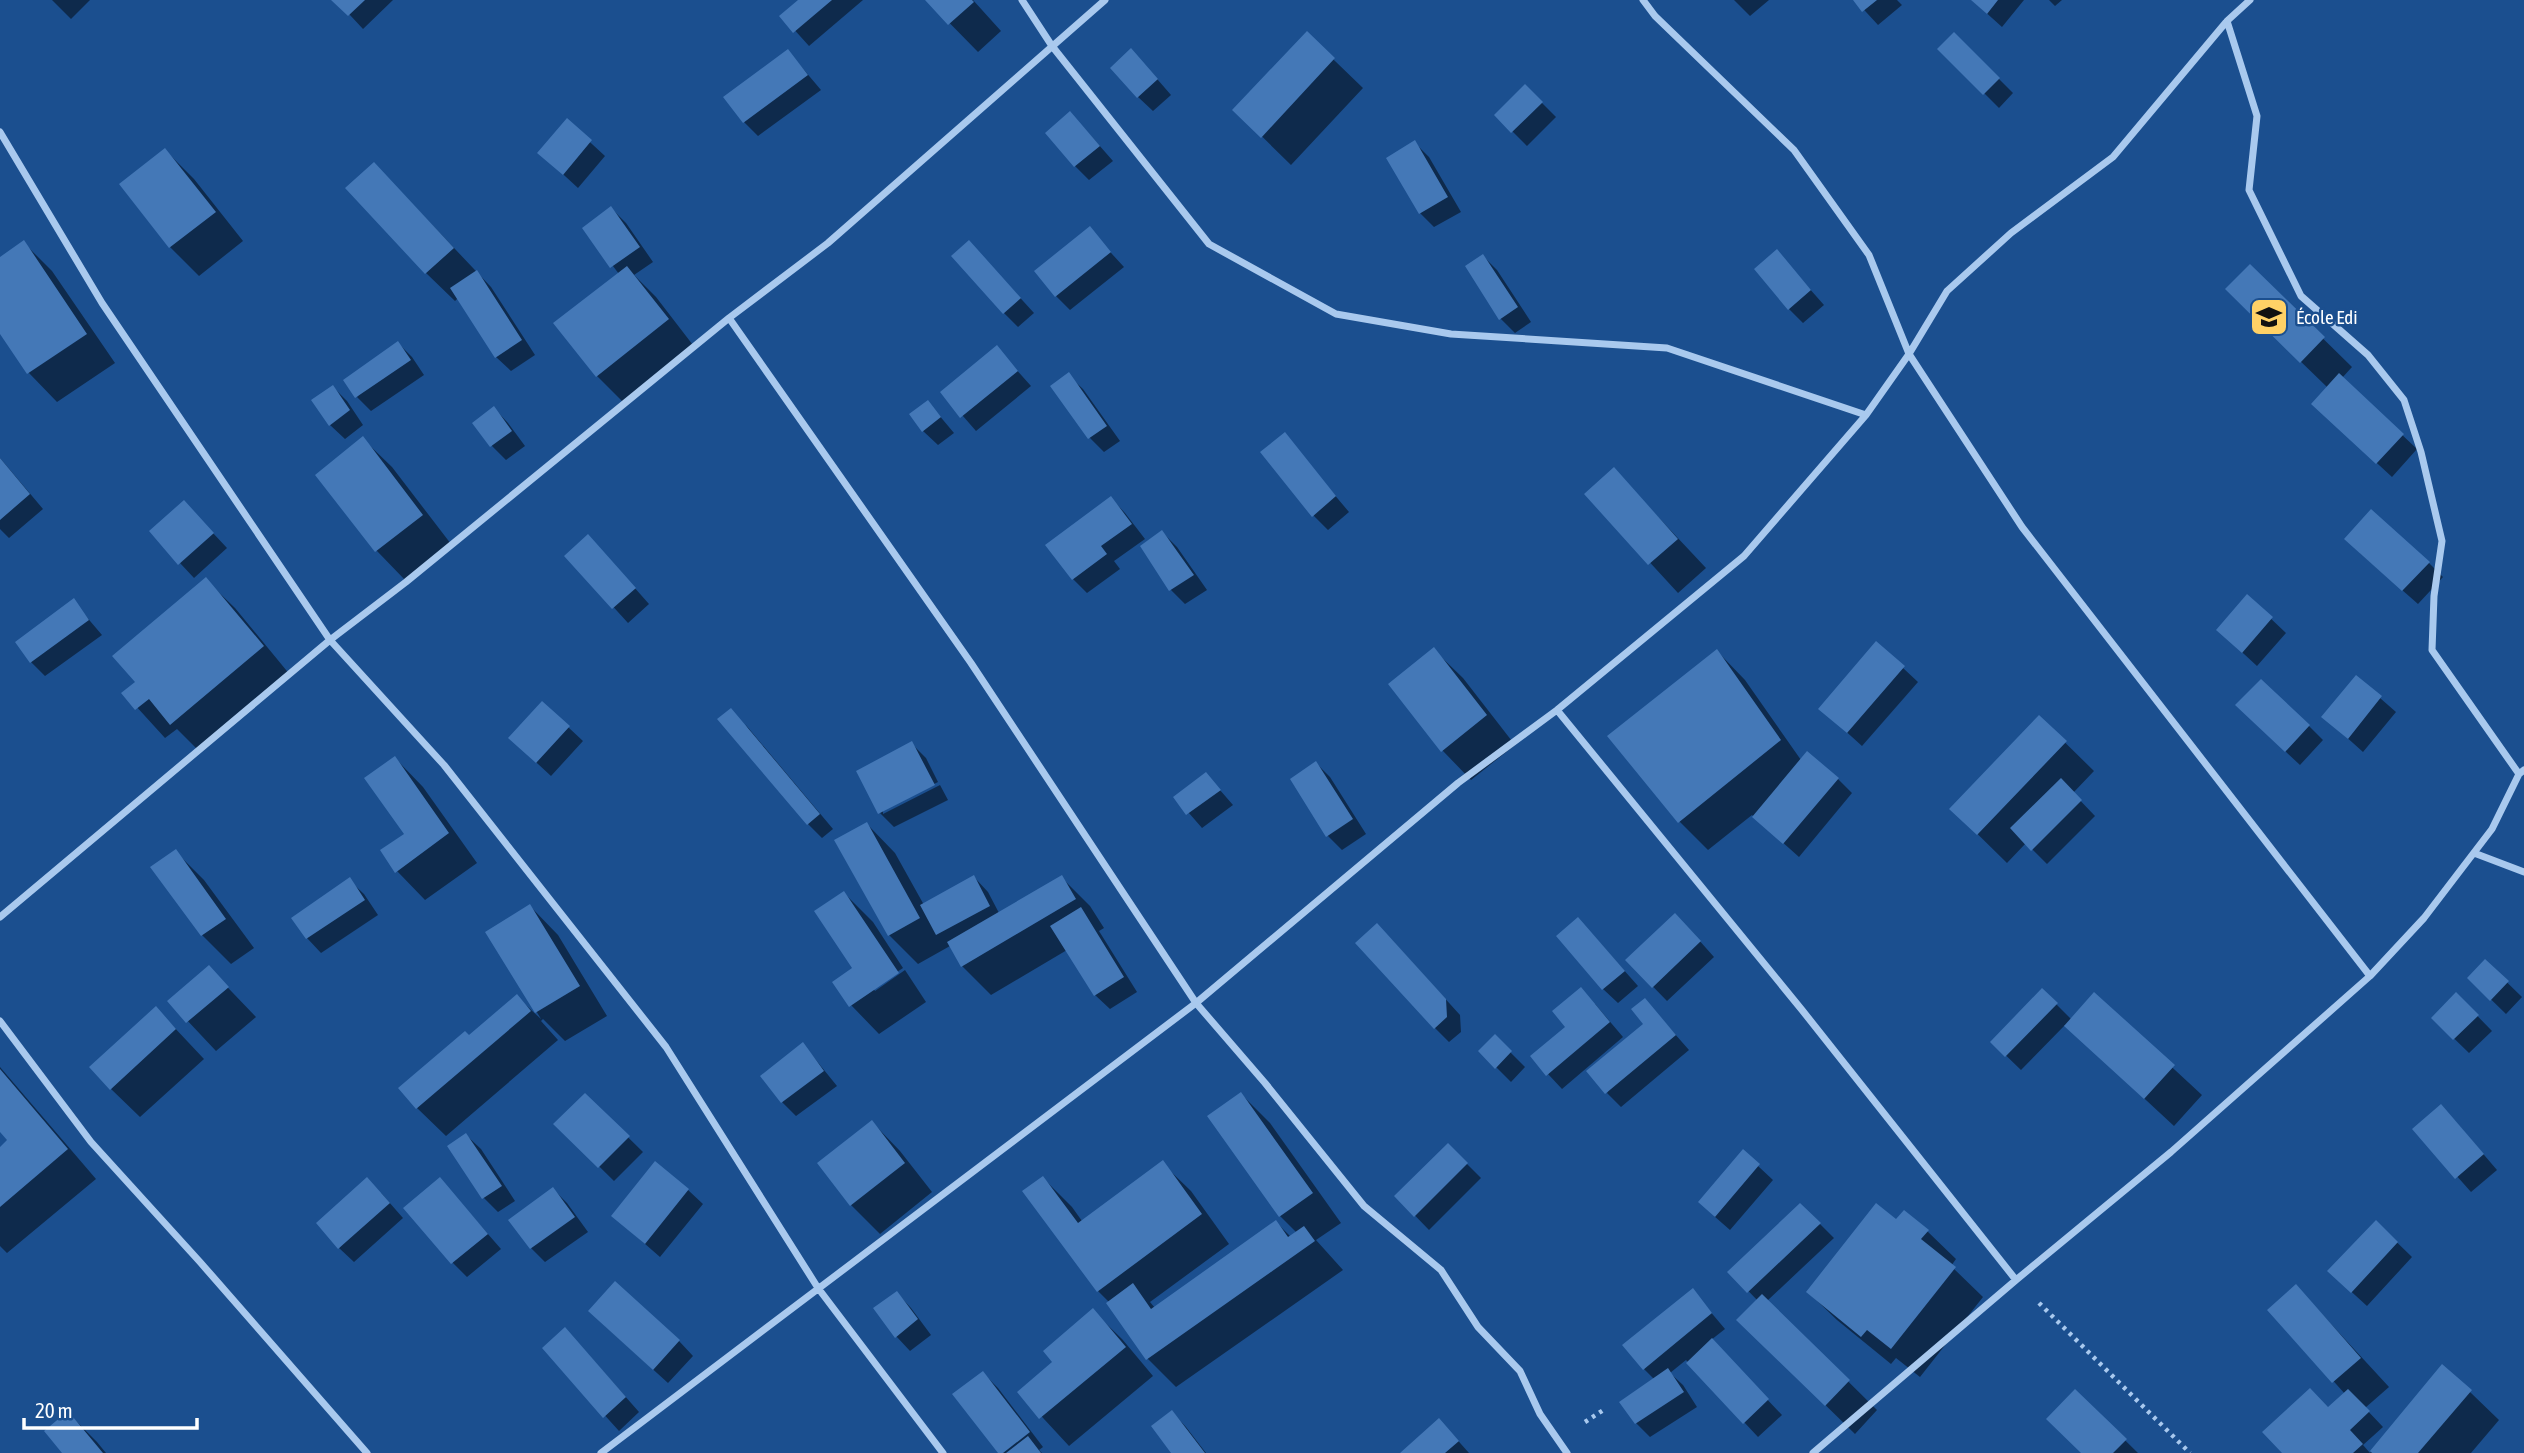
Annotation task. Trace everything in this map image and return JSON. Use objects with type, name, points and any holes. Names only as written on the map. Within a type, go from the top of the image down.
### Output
[{"type":"street","points":[[1022,0],[1052,46],[1209,244],[1336,314],[1451,334],[1667,348],[1866,415]]},
{"type":"street","points":[[0,917],[330,640],[406,582],[729,318],[828,243],[1105,0]]},
{"type":"street","points":[[1643,0],[1655,16],[1794,150],[1869,255],[1909,354],[2022,527],[2370,976]]},
{"type":"street","points":[[601,1453],[1196,1003],[1458,783],[1557,710],[1744,556],[1866,415],[1909,354],[1947,290],[2011,233],[2113,157],[2227,21],[2250,0]]},
{"type":"street","points":[[1813,1453],[2015,1280],[2171,1153],[2370,976],[2424,918],[2491,829],[2521,772],[2432,650],[2434,596],[2442,541],[2421,452],[2404,400],[2368,355],[2301,296],[2249,190],[2257,116],[2227,21]]},
{"type":"street","points":[[0,132],[102,303],[330,640],[444,765],[666,1047],[818,1288],[943,1453]]},
{"type":"street","points":[[729,318],[971,663],[1196,1003],[1265,1083],[1363,1206],[1441,1269],[1478,1327],[1520,1371],[1540,1414],[1567,1453]]},
{"type":"street","points":[[1557,710],[1802,1010],[2015,1280]]},
{"type":"street","points":[[2473,853],[2524,872]]},
{"type":"street","points":[[0,1021],[91,1142],[201,1262],[368,1453]]},
{"type":"path","points":[[2015,1280],[2190,1453]]},
{"type":"building","points":[[331,0],[365,0],[348,16]]},
{"type":"building","points":[[798,0],[832,0],[793,33],[779,16]]},
{"type":"building","points":[[925,0],[972,0],[974,2],[948,25]]},
{"type":"building","points":[[1853,0],[1877,0],[1862,12]]},
{"type":"building","points":[[1971,0],[1998,0],[1987,14]]},
{"type":"building","points":[[1307,31],[1335,58],[1261,138],[1232,110]]},
{"type":"building","points":[[1954,32],[2000,78],[1983,95],[1937,49]]},
{"type":"building","points":[[1131,48],[1158,79],[1137,98],[1110,68]]},
{"type":"building","points":[[788,49],[808,75],[743,123],[723,97]]},
{"type":"building","points":[[1525,84],[1543,102],[1511,133],[1494,115]]},
{"type":"building","points":[[1070,111],[1100,146],[1074,167],[1045,133]]},
{"type":"building","points":[[567,118],[592,140],[563,175],[537,153]]},
{"type":"building","points":[[1415,140],[1448,197],[1419,214],[1386,158]]},
{"type":"building","points":[[165,148],[216,212],[169,248],[119,184]]},
{"type":"building","points":[[374,162],[454,248],[425,274],[345,188]]},
{"type":"building","points":[[611,206],[640,247],[610,268],[582,228]]},
{"type":"building","points":[[1090,226],[1111,252],[1055,297],[1034,271]]},
{"type":"building","points":[[24,240],[87,334],[27,374],[0,334],[0,257]]},
{"type":"building","points":[[969,240],[1021,298],[1003,314],[951,256]]},
{"type":"building","points":[[1777,249],[1811,290],[1788,310],[1754,269]]},
{"type":"building","points":[[1483,254],[1518,307],[1499,320],[1465,266]]},
{"type":"building","points":[[2250,264],[2325,337],[2300,363],[2225,289]]},
{"type":"building","points":[[627,266],[669,319],[596,377],[553,323]]},
{"type":"building","points":[[477,270],[522,340],[495,358],[450,288]]},
{"type":"building","points":[[398,341],[411,360],[355,398],[343,380]]},
{"type":"building","points":[[997,345],[1018,371],[960,418],[940,392]]},
{"type":"building","points":[[1069,372],[1107,426],[1088,439],[1050,386]]},
{"type":"building","points":[[2339,373],[2404,434],[2376,464],[2311,404]]},
{"type":"building","points":[[333,385],[350,410],[329,426],[311,400]]},
{"type":"building","points":[[928,400],[941,417],[922,432],[909,414]]},
{"type":"building","points":[[494,406],[512,431],[490,447],[472,423]]},
{"type":"building","points":[[1285,432],[1336,496],[1312,517],[1260,452]]},
{"type":"building","points":[[363,436],[423,515],[375,552],[315,475]]},
{"type":"building","points":[[0,458],[30,494],[0,520]]},
{"type":"building","points":[[1614,467],[1678,539],[1648,565],[1584,494]]},
{"type":"building","points":[[1111,496],[1132,524],[1101,546],[1107,554],[1072,580],[1045,545]]},
{"type":"building","points":[[184,500],[214,533],[178,565],[149,531]]},
{"type":"building","points":[[2371,509],[2430,562],[2402,591],[2344,539]]},
{"type":"building","points":[[1162,530],[1194,575],[1169,591],[1140,546]]},
{"type":"building","points":[[588,534],[636,588],[612,609],[564,556]]},
{"type":"building","points":[[206,577],[264,646],[170,725],[149,699],[135,710],[121,693],[135,682],[112,656]]},
{"type":"building","points":[[2247,594],[2273,617],[2242,653],[2216,630]]},
{"type":"building","points":[[74,598],[89,620],[30,663],[15,642]]},
{"type":"building","points":[[1876,641],[1905,666],[1847,733],[1818,709]]},
{"type":"building","points":[[1434,647],[1487,715],[1441,752],[1388,684]]},
{"type":"building","points":[[1717,649],[1781,740],[1678,823],[1607,736]]},
{"type":"building","points":[[2356,675],[2382,696],[2348,739],[2321,717]]},
{"type":"building","points":[[2261,679],[2310,725],[2285,752],[2235,705]]},
{"type":"building","points":[[542,701],[570,726],[536,763],[508,738]]},
{"type":"building","points":[[731,708],[820,814],[807,825],[717,719]]},
{"type":"building","points":[[2039,715],[2067,741],[1977,835],[1949,809]]},
{"type":"building","points":[[912,741],[935,785],[878,814],[856,771]]},
{"type":"building","points":[[1807,751],[1839,778],[1783,844],[1752,817]]},
{"type":"building","points":[[395,756],[449,833],[395,873],[380,850],[404,834],[364,778]]},
{"type":"building","points":[[1316,761],[1353,819],[1326,837],[1290,779]]},
{"type":"building","points":[[1206,772],[1221,790],[1186,815],[1173,797]]},
{"type":"building","points":[[2061,778],[2082,800],[2031,851],[2010,828]]},
{"type":"building","points":[[867,822],[920,918],[888,936],[834,840]]},
{"type":"building","points":[[176,849],[226,919],[201,936],[150,867]]},
{"type":"building","points":[[974,875],[990,906],[936,935],[920,905]]},
{"type":"building","points":[[1062,875],[1076,899],[961,967],[947,942]]},
{"type":"building","points":[[350,877],[365,900],[306,939],[291,918]]},
{"type":"building","points":[[844,891],[899,973],[849,1007],[832,982],[852,968],[814,911]]},
{"type":"building","points":[[530,904],[580,986],[535,1013],[485,932]]},
{"type":"building","points":[[1081,907],[1124,977],[1094,996],[1050,926]]},
{"type":"building","points":[[1675,913],[1701,941],[1652,988],[1625,960]]},
{"type":"building","points":[[1578,917],[1625,971],[1602,990],[1556,936]]},
{"type":"building","points":[[1377,923],[1446,999],[1447,1017],[1434,1029],[1355,943]]},
{"type":"building","points":[[2485,959],[2509,981],[2490,1001],[2467,978]]},
{"type":"building","points":[[209,965],[229,987],[186,1023],[167,1001]]},
{"type":"building","points":[[1581,987],[1610,1022],[1546,1076],[1530,1056],[1565,1027],[1552,1011]]},
{"type":"building","points":[[2042,988],[2058,1003],[2005,1057],[1990,1042]]},
{"type":"building","points":[[2094,992],[2175,1065],[2144,1099],[2064,1026]]},
{"type":"building","points":[[2456,992],[2479,1015],[2453,1040],[2431,1018]]},
{"type":"building","points":[[517,994],[531,1011],[416,1109],[398,1088],[465,1031],[469,1035]]},
{"type":"building","points":[[1645,998],[1676,1035],[1605,1094],[1586,1071],[1643,1024],[1631,1009]]},
{"type":"building","points":[[156,1006],[176,1029],[110,1090],[89,1067]]},
{"type":"building","points":[[1495,1034],[1512,1051],[1495,1069],[1478,1051]]},
{"type":"building","points":[[803,1042],[824,1071],[781,1103],[760,1076]]},
{"type":"building","points":[[0,1069],[68,1149],[0,1207],[0,1147],[7,1140],[0,1132]]},
{"type":"building","points":[[1241,1092],[1313,1193],[1279,1217],[1207,1116]]},
{"type":"building","points":[[585,1093],[630,1136],[598,1168],[553,1124]]},
{"type":"building","points":[[2441,1104],[2484,1154],[2455,1179],[2412,1129]]},
{"type":"building","points":[[872,1120],[905,1163],[850,1206],[817,1163]]},
{"type":"building","points":[[466,1133],[502,1186],[482,1199],[447,1146]]},
{"type":"building","points":[[1448,1143],[1468,1163],[1414,1217],[1394,1196]]},
{"type":"building","points":[[1743,1149],[1760,1164],[1715,1217],[1698,1202]]},
{"type":"building","points":[[1163,1160],[1202,1214],[1097,1292],[1022,1191],[1043,1176],[1078,1223]]},
{"type":"building","points":[[655,1161],[689,1189],[645,1244],[611,1216]]},
{"type":"building","points":[[367,1177],[390,1203],[338,1249],[316,1223]]},
{"type":"building","points":[[440,1177],[488,1234],[451,1264],[403,1208]]},
{"type":"building","points":[[553,1187],[575,1217],[530,1249],[508,1220]]},
{"type":"building","points":[[1800,1203],[1821,1223],[1747,1293],[1727,1272]]},
{"type":"building","points":[[1876,1203],[1896,1219],[1904,1210],[1929,1230],[1921,1239],[1956,1267],[1891,1349],[1867,1330],[1861,1337],[1806,1292]]},
{"type":"building","points":[[1276,1220],[1288,1237],[1304,1226],[1315,1241],[1146,1360],[1106,1303],[1133,1283],[1151,1309]]},
{"type":"building","points":[[2376,1220],[2398,1242],[2351,1293],[2327,1271]]},
{"type":"building","points":[[615,1281],[680,1340],[653,1370],[588,1311]]},
{"type":"building","points":[[2296,1284],[2361,1358],[2332,1383],[2267,1310]]},
{"type":"building","points":[[1693,1288],[1712,1313],[1643,1370],[1622,1345]]},
{"type":"building","points":[[897,1291],[918,1319],[895,1338],[873,1308]]},
{"type":"building","points":[[1762,1294],[1850,1380],[1825,1406],[1736,1320]]},
{"type":"building","points":[[1093,1308],[1126,1347],[1039,1419],[1017,1392],[1052,1362],[1043,1351]]},
{"type":"building","points":[[565,1327],[626,1397],[603,1418],[542,1348]]},
{"type":"building","points":[[1712,1338],[1769,1399],[1743,1424],[1686,1363]]},
{"type":"building","points":[[2442,1364],[2472,1390],[2418,1453],[2372,1453],[2370,1451]]},
{"type":"building","points":[[1668,1368],[1684,1392],[1635,1424],[1619,1402]]},
{"type":"building","points":[[983,1371],[1030,1432],[1003,1453],[998,1453],[952,1394]]},
{"type":"building","points":[[2310,1388],[2328,1407],[2348,1389],[2370,1411],[2350,1430],[2363,1444],[2353,1453],[2282,1453],[2262,1432]]},
{"type":"building","points":[[2075,1389],[2127,1439],[2113,1453],[2081,1453],[2046,1419]]},
{"type":"building","points":[[1172,1410],[1205,1453],[1171,1453],[1151,1426]]},
{"type":"building","points":[[68,1411],[103,1453],[62,1453],[44,1431]]},
{"type":"building","points":[[1439,1418],[1459,1441],[1445,1453],[1400,1453]]},
{"type":"building","points":[[1028,1436],[1041,1453],[1006,1453]]},
{"type":"place","name":"École Edi","points":[[2269,317]]}]
